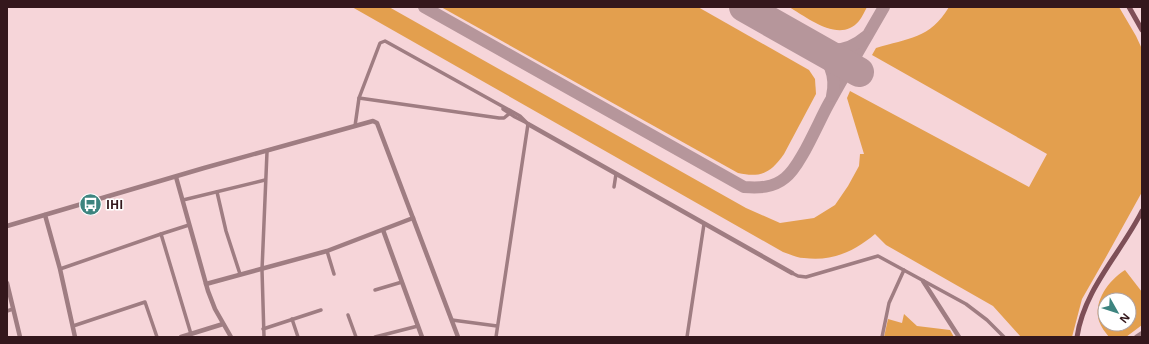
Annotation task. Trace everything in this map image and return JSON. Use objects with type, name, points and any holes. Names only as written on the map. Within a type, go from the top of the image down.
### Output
[{"type":"main road","points":[[1129,7],[1142,30]]},
{"type":"main road","points":[[1077,337],[1081,319],[1089,298],[1142,211]]},
{"type":"street","points":[[355,126],[359,98],[380,42],[385,41],[488,98],[528,124],[798,276],[806,277],[878,256],[966,304],[987,320],[1004,337]]},
{"type":"street","points":[[359,98],[499,118],[504,118],[510,113]]},
{"type":"street","points":[[7,226],[373,121],[378,123],[458,337]]},
{"type":"street","points":[[496,337],[528,124]]},
{"type":"street","points":[[264,337],[262,270],[267,152]]},
{"type":"street","points":[[614,187],[616,174]]},
{"type":"street","points":[[176,177],[206,284],[212,301],[231,337]]},
{"type":"street","points":[[182,200],[265,180]]},
{"type":"street","points":[[217,192],[226,231],[240,274]]},
{"type":"street","points":[[45,214],[60,269],[75,337]]},
{"type":"street","points":[[206,284],[328,251],[413,218]]},
{"type":"street","points":[[686,337],[704,224]]},
{"type":"street","points":[[60,269],[190,225]]},
{"type":"street","points":[[383,230],[422,337]]},
{"type":"street","points":[[160,234],[191,334]]},
{"type":"street","points":[[328,251],[334,274]]},
{"type":"street","points":[[882,337],[889,303],[904,270]]},
{"type":"street","points":[[924,281],[959,337]]},
{"type":"street","points":[[375,290],[402,282]]},
{"type":"street","points":[[7,283],[20,337]]},
{"type":"street","points":[[73,326],[145,302],[157,337]]},
{"type":"street","points":[[7,312],[13,309]]},
{"type":"street","points":[[263,329],[321,310]]},
{"type":"street","points":[[348,315],[356,337]]},
{"type":"street","points":[[292,319],[298,337]]},
{"type":"street","points":[[452,320],[497,326]]},
{"type":"street","points":[[181,337],[223,324]]},
{"type":"street","points":[[375,337],[418,326]]},
{"type":"street","points":[[1136,337],[1142,333]]},
{"type":"shaded area","points":[[352,7],[389,7],[746,208],[780,223],[814,218],[835,205],[859,166],[860,154],[864,154],[847,98],[850,91],[1029,187],[1047,154],[872,55],[876,48],[917,36],[926,31],[942,18],[949,7],[1119,7],[1142,49],[1142,192],[1082,299],[1072,337],[1021,337],[993,306],[886,245],[875,234],[851,250],[833,257],[814,259],[801,258],[783,252]]},
{"type":"shaded area","points":[[441,7],[698,7],[809,70],[815,79],[816,94],[784,154],[774,166],[770,170],[759,174],[753,175],[738,173]]},
{"type":"shaded area","points":[[789,7],[867,7],[859,21],[851,27],[843,30],[834,30],[814,22]]},
{"type":"shaded area","points":[[1125,270],[1142,292],[1142,325],[1137,329],[1137,292],[1104,292],[1113,279]]},
{"type":"shaded area","points":[[904,314],[917,326],[950,330],[954,337],[884,337],[888,319],[902,323]]},
{"type":"shaded area","points":[[1106,332],[1133,332],[1126,337],[1109,337]]},
{"type":"taxiway","points":[[424,7],[744,187],[771,186],[785,178],[791,172],[803,155],[824,113],[884,7]]},
{"type":"taxiway","points":[[813,46],[834,50],[840,49],[853,45],[865,37]]},
{"type":"taxiway","points":[[811,44],[822,55],[830,67],[833,80],[832,96]]},
{"type":"runway","points":[[744,7],[859,72]]},
{"type":"place","name":"IHI","points":[[91,204]]}]
